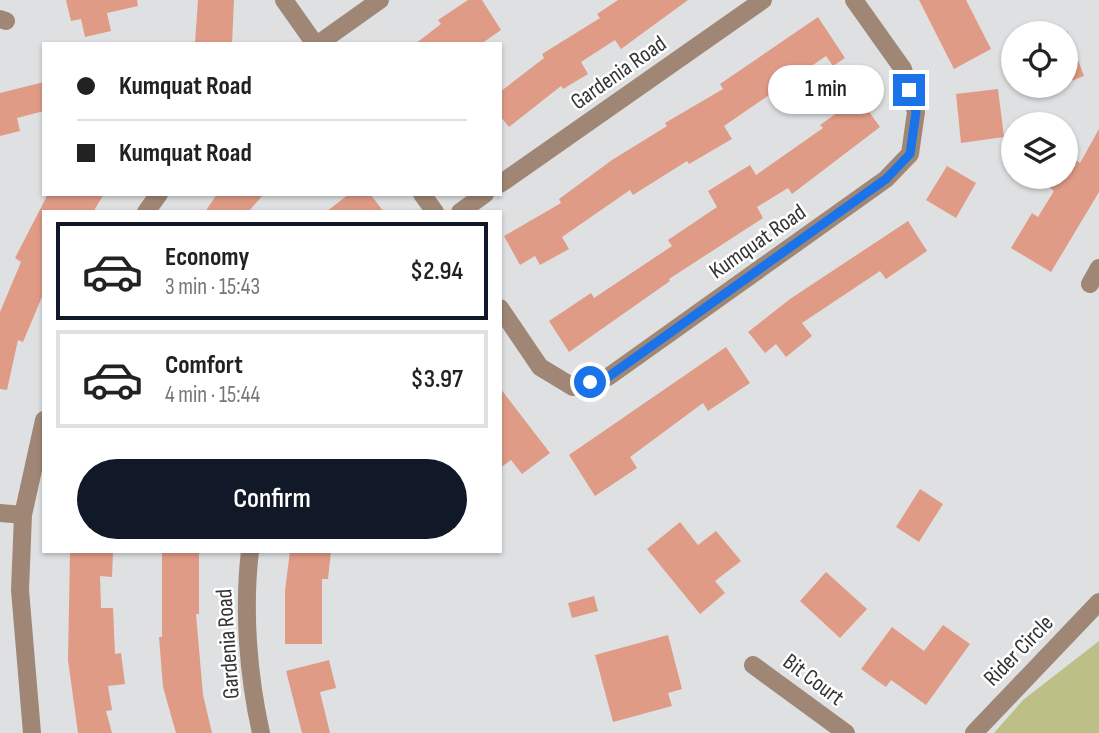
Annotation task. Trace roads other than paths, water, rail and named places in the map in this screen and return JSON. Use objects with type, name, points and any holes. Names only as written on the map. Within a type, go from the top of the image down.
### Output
[{"type":"street","points":[[284,0],[315,42]]},
{"type":"street","points":[[319,42],[380,0]]},
{"type":"street","name":"Gardenia Road","points":[[502,183],[763,0]]},
{"type":"street","name":"Kumquat Road","points":[[502,311],[540,367],[573,387],[608,377],[886,179],[910,154],[916,112],[902,69],[854,0]]},
{"type":"street","points":[[463,210],[482,196]]},
{"type":"street","points":[[1090,284],[1099,268]]},
{"type":"street","points":[[32,733],[20,590],[23,515],[42,429]]},
{"type":"street","points":[[0,513],[23,515]]},
{"type":"street","name":"Gardenia Road","points":[[250,553],[247,579],[252,695],[261,733]]},
{"type":"street","name":"Rider Circle","points":[[974,733],[1099,602]]},
{"type":"street","name":"Bit Court","points":[[754,665],[846,733]]}]
